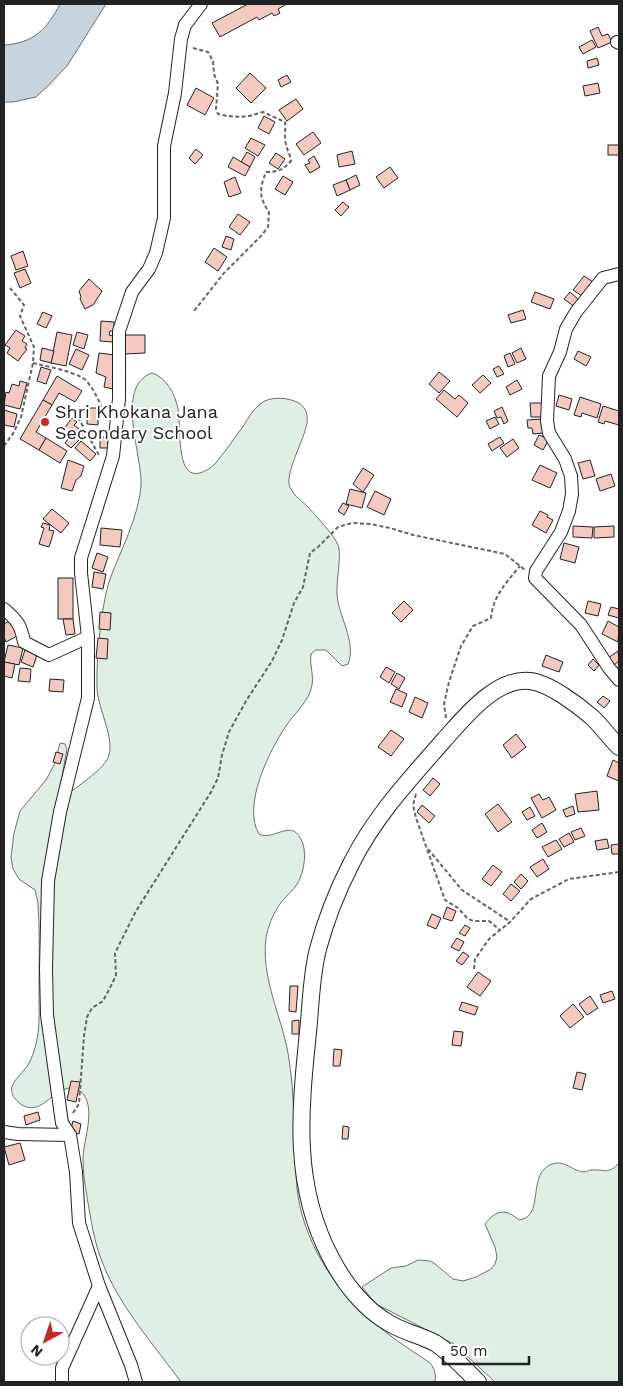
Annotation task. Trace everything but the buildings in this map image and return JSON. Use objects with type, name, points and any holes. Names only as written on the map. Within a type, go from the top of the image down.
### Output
[{"type":"main road","points":[[478,1382],[437,1344],[389,1323],[366,1305],[347,1283],[330,1258],[313,1216],[305,1186],[302,1156],[304,1086],[314,968],[330,912],[343,880],[367,835],[388,804],[470,711],[486,697],[507,686],[528,680],[545,685],[593,718],[619,747]]},
{"type":"street","points":[[136,1382],[99,1286],[80,1223],[76,1172],[70,1135],[62,1123],[47,1015],[48,881],[60,812],[88,698],[88,637],[81,558],[113,456],[119,398],[119,331],[132,292],[149,268],[156,253],[164,218],[164,146],[175,93],[183,33],[185,25],[201,4]]},
{"type":"street","points":[[619,274],[603,278],[576,312],[566,329],[560,352],[549,376],[547,421],[550,433],[565,459],[572,476],[572,494],[569,512],[561,532],[536,571],[535,578],[581,625],[619,680]]},
{"type":"street","points":[[4,609],[15,618],[22,629],[24,642],[49,655],[88,637]]},
{"type":"street","points":[[4,1132],[70,1135]]},
{"type":"street","points":[[62,1382],[62,1368],[99,1286]]},
{"type":"path","points":[[183,33],[190,40],[189,46],[208,52],[213,61],[214,74],[218,84],[216,109],[218,114],[246,118],[263,112],[285,122],[287,133],[285,144],[291,161],[283,170],[266,172],[262,182],[260,194],[262,202],[269,212],[268,227],[224,273],[194,311]]},
{"type":"path","points":[[4,446],[14,432],[21,417],[34,363],[34,347],[20,316],[24,305],[10,288]]},
{"type":"path","points":[[34,363],[64,370],[84,379],[99,401],[105,416]]},
{"type":"path","points":[[70,407],[101,459],[106,479]]},
{"type":"path","points":[[62,1123],[79,1104],[87,1017],[92,1008],[103,1001],[116,975],[115,953],[136,911],[218,778],[229,732],[246,701],[272,662],[282,640],[294,603],[303,587],[310,552],[318,547],[338,527],[352,523],[390,528],[413,535],[504,554],[535,578]]},
{"type":"path","points":[[449,735],[444,704],[461,646],[474,626],[491,618],[492,604],[504,585],[520,566]]},
{"type":"path","points":[[418,790],[413,805],[426,847],[446,900],[458,908],[468,919],[489,921],[500,930]]},
{"type":"path","points":[[426,847],[462,890],[510,922]]},
{"type":"path","points":[[474,969],[475,959],[489,939],[510,922],[532,899],[569,879],[619,872]]},
{"type":"green space","points":[[152,373],[170,387],[175,398],[178,409],[182,457],[186,467],[192,473],[201,473],[214,465],[253,411],[264,401],[279,398],[290,400],[299,403],[307,414],[307,423],[293,463],[289,484],[294,494],[308,507],[333,536],[338,545],[337,594],[340,611],[349,638],[350,656],[348,664],[342,666],[326,650],[316,650],[311,654],[312,687],[310,692],[272,749],[260,779],[254,809],[255,822],[259,834],[265,836],[283,831],[294,831],[303,844],[305,855],[298,883],[280,904],[269,926],[266,938],[266,968],[285,1039],[291,1070],[297,1188],[305,1225],[322,1261],[344,1293],[378,1326],[429,1362],[435,1371],[435,1382],[181,1382],[128,1310],[110,1280],[100,1256],[91,1222],[84,1174],[83,1159],[89,1111],[83,1094],[76,1088],[68,1088],[42,1104],[30,1108],[22,1105],[12,1094],[13,1084],[28,1065],[34,1052],[39,1013],[38,903],[35,890],[19,879],[13,869],[11,857],[14,833],[20,811],[46,780],[55,763],[60,743],[65,744],[67,749],[61,782],[68,794],[98,771],[109,755],[108,731],[97,688],[100,633],[104,603],[110,579],[133,522],[141,486],[133,424],[132,407],[135,392],[141,380]]},
{"type":"green space","points":[[558,1163],[586,1172],[590,1170],[606,1171],[619,1163],[619,1382],[495,1382],[454,1344],[376,1304],[362,1287],[391,1268],[406,1266],[418,1260],[430,1261],[453,1279],[463,1281],[476,1277],[491,1269],[497,1257],[495,1247],[485,1224],[497,1213],[501,1212],[514,1216],[519,1220],[527,1217],[534,1205],[539,1179],[542,1172],[548,1166]]},
{"type":"shaded area","points":[[60,4],[106,4],[67,66],[47,87],[36,97],[4,102],[4,45],[24,41],[38,33],[50,21]]},
{"type":"place","name":"Shri Khokana Jana Secondary School","points":[[45,422]]}]
